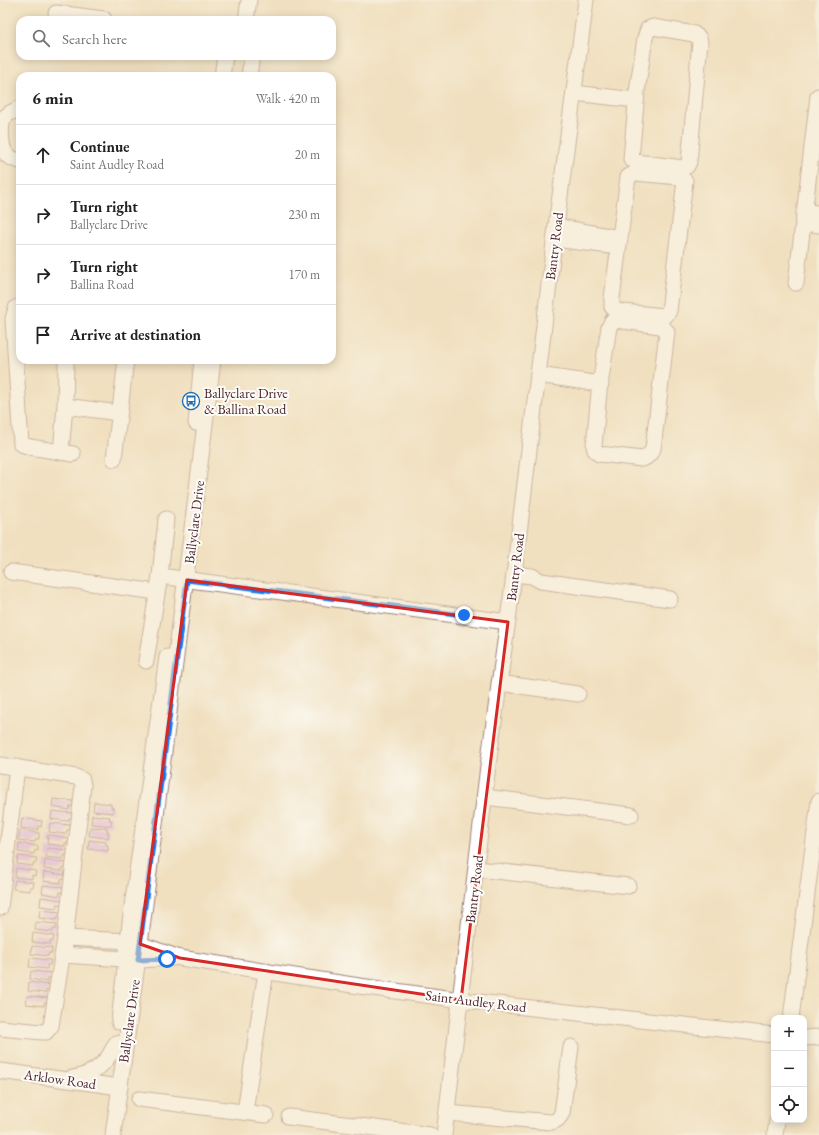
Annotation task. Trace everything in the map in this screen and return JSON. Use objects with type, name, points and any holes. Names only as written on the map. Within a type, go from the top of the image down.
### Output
[{"type":"street","points":[[247,16],[249,0]]},
{"type":"street","points":[[255,16],[257,0]]},
{"type":"street","name":"Bantry Road","points":[[444,1135],[499,683],[514,579],[586,0]]},
{"type":"street","points":[[56,13],[78,16]]},
{"type":"street","points":[[653,27],[697,35],[700,42],[689,162],[687,166],[683,168],[636,162],[631,159],[637,96],[645,38],[648,29],[653,27]]},
{"type":"street","points":[[223,72],[224,60]]},
{"type":"street","points":[[240,72],[242,60]]},
{"type":"street","points":[[250,72],[251,60]]},
{"type":"street","points":[[574,88],[637,96]]},
{"type":"street","points":[[796,283],[809,216],[818,96]]},
{"type":"street","points":[[16,110],[7,114],[2,119],[0,126],[1,144],[8,156],[16,159]]},
{"type":"street","points":[[635,173],[679,177],[685,181],[669,311],[666,315],[658,316],[623,312],[617,311],[612,306],[619,242],[628,177],[635,173]]},
{"type":"street","points":[[809,216],[819,225]]},
{"type":"street","points":[[556,232],[619,242]]},
{"type":"street","points":[[16,308],[13,319],[20,442],[22,445],[67,453],[65,406],[66,364]]},
{"type":"street","points":[[616,320],[660,326],[666,330],[667,332],[653,449],[647,458],[602,455],[595,450],[594,446],[600,388],[609,326],[612,321],[616,320]]},
{"type":"street","points":[[114,459],[125,364]]},
{"type":"street","name":"Ballyclare Drive","points":[[182,579],[202,364]]},
{"type":"street","name":"Ballyclare Drive","points":[[106,1135],[115,1087],[182,579],[212,364]]},
{"type":"street","points":[[538,380],[600,388]]},
{"type":"street","points":[[65,406],[119,413]]},
{"type":"street","points":[[146,661],[160,576],[166,519]]},
{"type":"street","points":[[11,572],[157,592]]},
{"type":"street","points":[[160,576],[508,622]]},
{"type":"street","points":[[514,579],[532,584],[541,581],[670,599]]},
{"type":"street","points":[[499,683],[578,694]]},
{"type":"street","points":[[0,765],[69,775],[82,780],[83,786],[63,955],[55,1010],[51,1026],[48,1030],[42,1032],[0,1028]]},
{"type":"street","points":[[0,908],[17,767]]},
{"type":"street","points":[[485,797],[631,815]]},
{"type":"street","points":[[791,1015],[819,801]]},
{"type":"street","points":[[477,869],[628,886]]},
{"type":"street","name":"Saint Audley Road","points":[[65,938],[134,942],[180,958]]},
{"type":"street","name":"Saint Audley Road","points":[[63,955],[132,959],[180,958],[461,1000],[771,1035]]},
{"type":"street","name":"Ballyclare Drive","points":[[113,1135],[116,1043],[132,959]]},
{"type":"street","points":[[245,1112],[266,971]]},
{"type":"street","points":[[807,1038],[819,1037]]},
{"type":"street","points":[[66,1080],[82,1077],[106,1061],[116,1043]]},
{"type":"street","points":[[447,1113],[551,1122],[556,1121],[560,1118],[562,1113],[571,1047]]},
{"type":"street","name":"Arklow Road","points":[[0,1071],[115,1087]]},
{"type":"street","points":[[139,1099],[266,1115]]},
{"type":"street","points":[[289,1117],[430,1135]]},
{"type":"street","points":[[775,1135],[777,1123]]},
{"type":"highlighted area","points":[[187,580],[508,622],[461,1000],[180,958],[140,944]]},
{"type":"building","points":[[53,799],[73,801],[73,806],[70,806],[69,810],[52,807]]},
{"type":"building","points":[[94,802],[111,804],[113,813],[93,811]]},
{"type":"building","points":[[52,811],[72,813],[72,818],[69,818],[68,821],[51,819]]},
{"type":"building","points":[[92,815],[110,817],[109,820],[112,820],[111,826],[91,824]]},
{"type":"building","points":[[22,818],[42,821],[41,827],[38,826],[38,830],[21,828]]},
{"type":"building","points":[[50,823],[70,825],[70,830],[67,830],[66,834],[49,832]]},
{"type":"building","points":[[90,827],[107,828],[107,832],[109,832],[108,838],[89,836]]},
{"type":"building","points":[[20,830],[39,833],[39,839],[36,839],[35,842],[18,840]]},
{"type":"building","points":[[48,835],[69,838],[68,843],[65,843],[65,846],[47,844]]},
{"type":"building","points":[[89,840],[106,842],[106,845],[108,845],[108,851],[88,849]]},
{"type":"building","points":[[19,843],[38,846],[38,851],[35,850],[34,854],[18,852]]},
{"type":"building","points":[[47,848],[68,850],[67,855],[64,855],[64,859],[46,857]]},
{"type":"building","points":[[18,856],[37,858],[36,863],[33,863],[33,866],[17,864]]},
{"type":"building","points":[[45,860],[66,863],[65,868],[62,868],[62,871],[44,869]]},
{"type":"building","points":[[16,868],[36,871],[35,876],[32,875],[32,879],[15,877]]},
{"type":"building","points":[[44,872],[65,875],[64,880],[61,879],[61,883],[43,881]]},
{"type":"building","points":[[15,880],[34,882],[33,887],[30,887],[30,891],[13,889]]},
{"type":"building","points":[[43,885],[63,887],[63,892],[60,892],[59,896],[42,893]]},
{"type":"building","points":[[41,897],[62,900],[61,905],[58,904],[57,908],[40,906]]},
{"type":"building","points":[[40,910],[60,912],[60,917],[57,917],[56,920],[39,918]]},
{"type":"building","points":[[36,922],[57,924],[56,929],[53,929],[53,932],[35,930]]},
{"type":"building","points":[[33,933],[54,936],[53,941],[50,941],[50,944],[32,942]]},
{"type":"building","points":[[32,946],[52,948],[52,953],[49,953],[48,956],[31,954]]},
{"type":"building","points":[[30,958],[51,960],[50,965],[47,965],[47,969],[29,967]]},
{"type":"building","points":[[31,971],[52,973],[51,978],[48,978],[48,982],[30,979]]},
{"type":"building","points":[[29,982],[50,985],[49,990],[46,990],[46,993],[28,991]]},
{"type":"building","points":[[27,996],[48,998],[47,1003],[44,1003],[44,1006],[26,1004]]},
{"type":"place","name":"Ballyclare Drive & Ballina Road","points":[[191,401]]},
{"type":"route","points":[[167,959],[138,960],[187,580],[464,615]]}]
